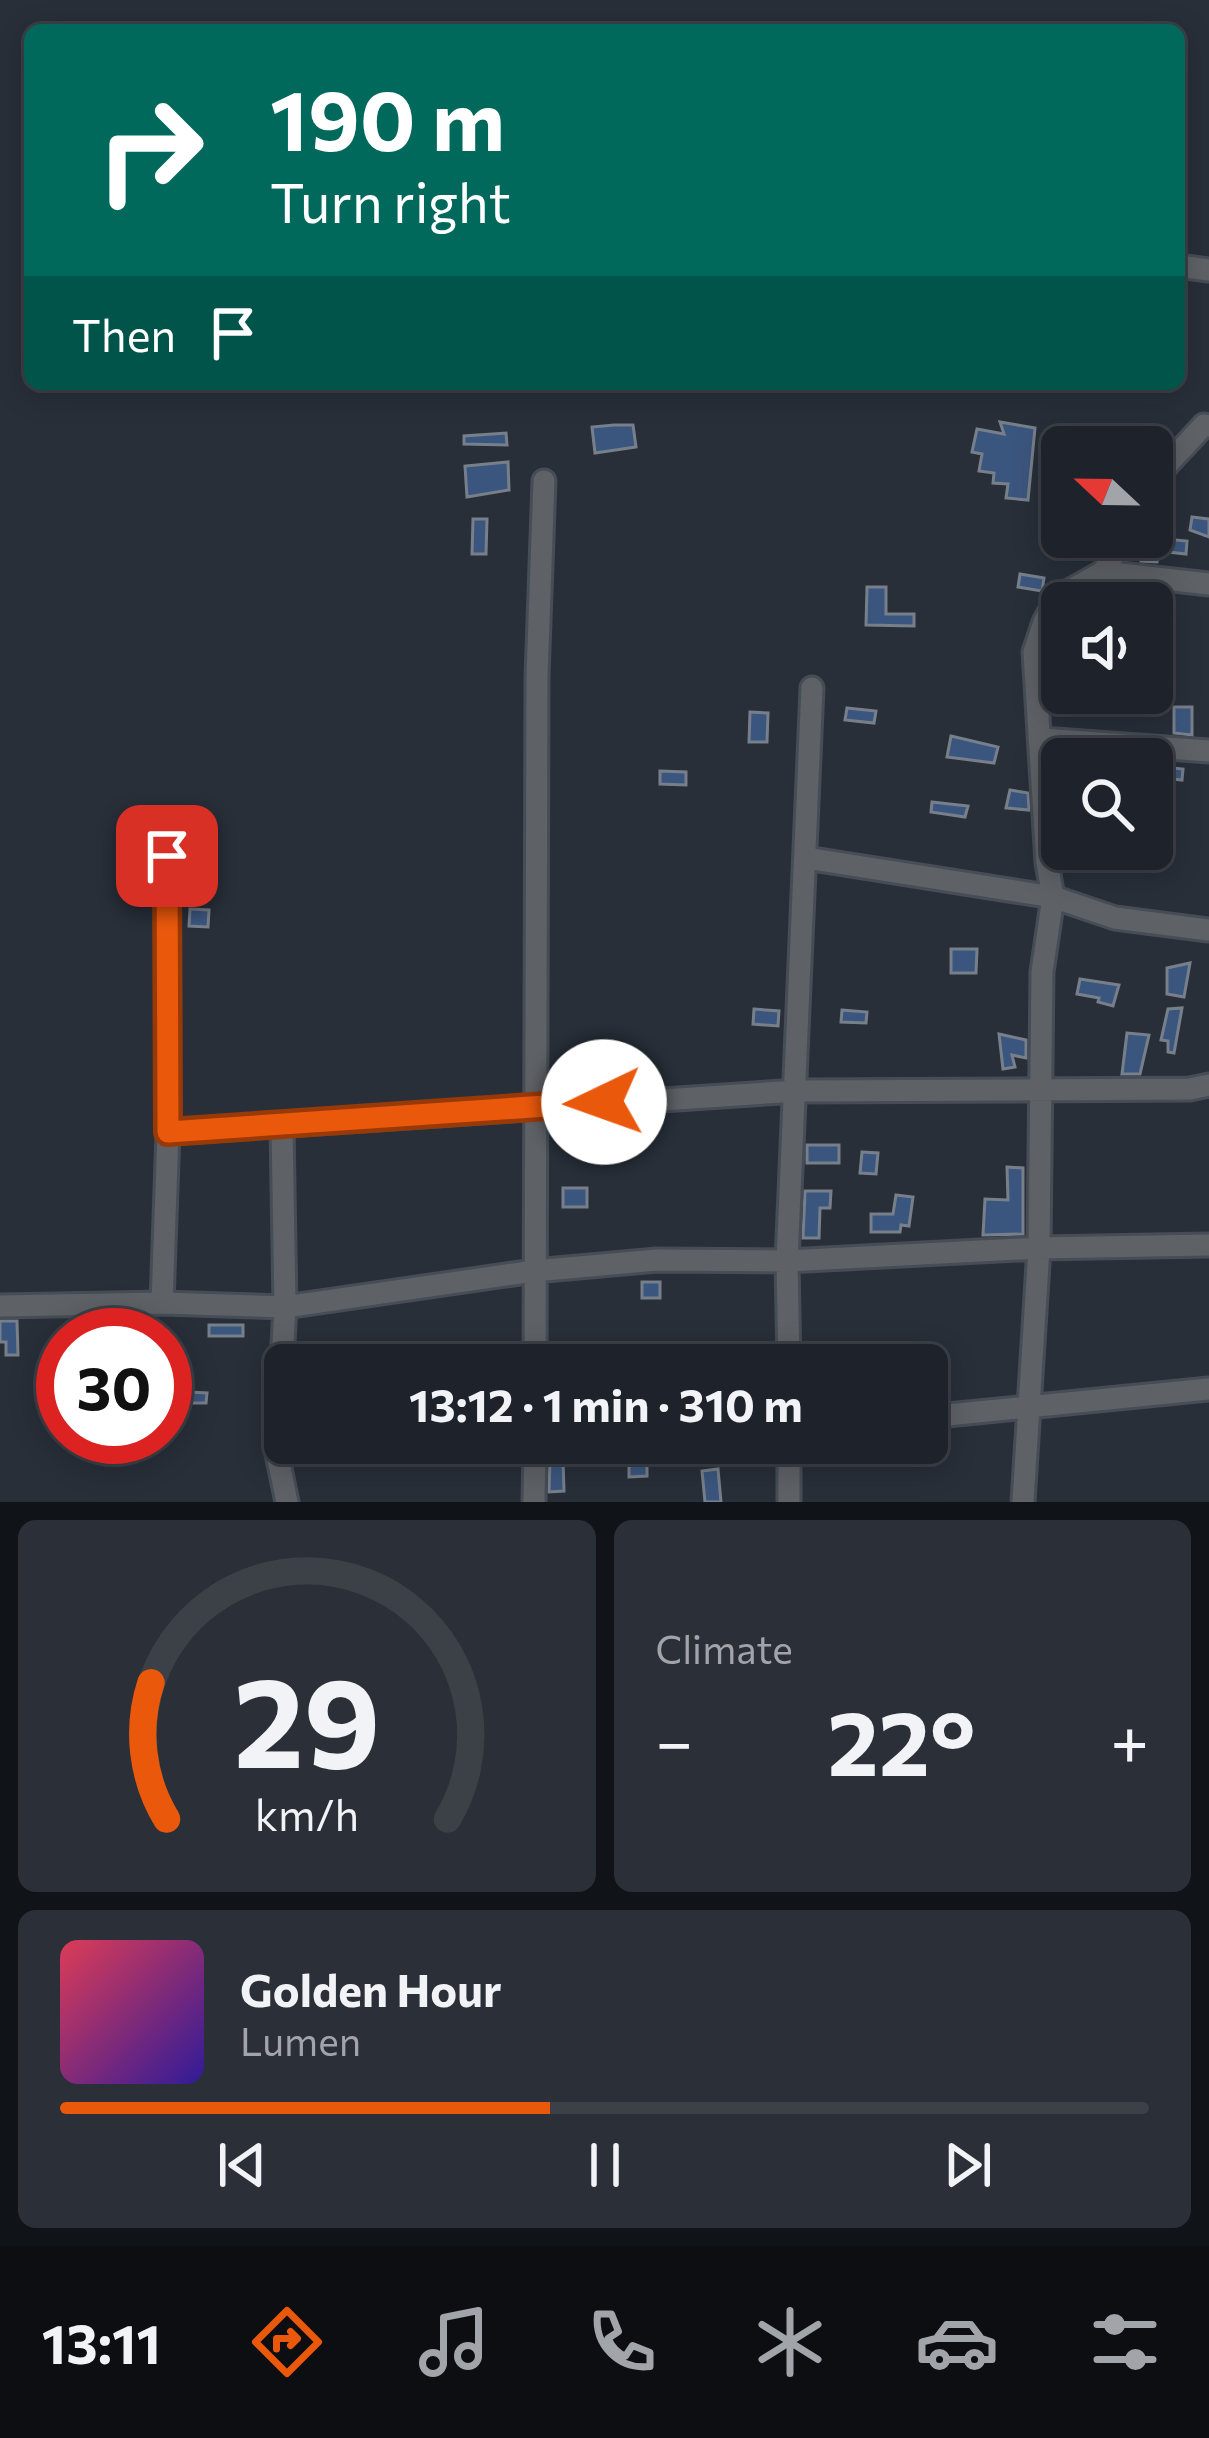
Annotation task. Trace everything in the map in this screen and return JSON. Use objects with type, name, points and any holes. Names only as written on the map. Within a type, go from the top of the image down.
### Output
[{"type":"street","points":[[1173,458],[1204,425],[1209,427]]},
{"type":"street","points":[[535,1344],[537,677],[544,481]]},
{"type":"street","points":[[1042,738],[1034,652],[1044,622],[1058,597],[1103,572],[1111,558]]},
{"type":"street","points":[[1103,572],[1209,584]]},
{"type":"street","points":[[789,1344],[788,1261],[812,688]]},
{"type":"street","points":[[1173,748],[1209,751]]},
{"type":"street","points":[[162,1303],[168,1132],[167,856]]},
{"type":"street","points":[[806,858],[1053,897],[1115,918],[1209,930]]},
{"type":"street","points":[[1023,1502],[1039,1248],[1042,972],[1053,897],[1048,870]]},
{"type":"street","points":[[168,1132],[797,1090],[1209,1085]]},
{"type":"street","points":[[283,1126],[283,1344]]},
{"type":"street","points":[[0,1306],[285,1307],[534,1271],[657,1260],[788,1261],[1209,1245]]},
{"type":"street","points":[[948,1415],[1209,1389]]},
{"type":"street","points":[[279,1464],[287,1502]]},
{"type":"street","points":[[535,1464],[535,1502]]},
{"type":"street","points":[[789,1464],[789,1502]]},
{"type":"building","points":[[1000,422],[1035,428],[1028,500],[1006,498],[1008,484],[993,483],[994,473],[979,471],[982,454],[972,452],[977,429],[1004,434]]},
{"type":"building","points":[[633,425],[636,447],[595,453],[592,427]]},
{"type":"building","points":[[506,433],[507,445],[464,444],[464,436]]},
{"type":"building","points":[[508,462],[509,490],[467,497],[465,466]]},
{"type":"building","points":[[1192,517],[1209,519],[1209,537],[1190,530]]},
{"type":"building","points":[[473,519],[487,519],[486,554],[472,554]]},
{"type":"building","points":[[1173,540],[1187,541],[1186,554],[1173,553]]},
{"type":"building","points":[[1020,574],[1044,578],[1041,591],[1018,587]]},
{"type":"building","points":[[867,587],[886,587],[886,614],[914,614],[914,626],[866,625]]},
{"type":"building","points":[[1174,707],[1192,707],[1192,735],[1174,733]]},
{"type":"building","points":[[847,708],[876,711],[874,723],[845,720]]},
{"type":"building","points":[[750,712],[768,713],[767,742],[749,742]]},
{"type":"building","points":[[951,736],[998,747],[994,763],[947,757]]},
{"type":"building","points":[[1173,768],[1183,769],[1182,780],[1173,779]]},
{"type":"building","points":[[660,771],[686,772],[686,785],[660,784]]},
{"type":"building","points":[[1010,790],[1028,793],[1029,810],[1006,808]]},
{"type":"building","points":[[932,802],[968,806],[965,817],[931,812]]},
{"type":"building","points":[[196,812],[197,849],[182,850],[181,813]]},
{"type":"building","points":[[190,909],[209,910],[208,927],[189,926]]},
{"type":"building","points":[[951,949],[977,949],[976,973],[951,973]]},
{"type":"building","points":[[1190,963],[1184,997],[1167,994],[1167,968]]},
{"type":"building","points":[[1080,979],[1119,985],[1113,1006],[1077,994]]},
{"type":"building","points":[[1182,1008],[1174,1053],[1168,1052],[1168,1041],[1161,1040],[1168,1009]]},
{"type":"building","points":[[754,1009],[779,1011],[778,1026],[753,1024]]},
{"type":"building","points":[[842,1010],[867,1012],[866,1023],[841,1022]]},
{"type":"building","points":[[1127,1033],[1149,1035],[1140,1074],[1122,1074]]},
{"type":"building","points":[[999,1034],[1026,1040],[1026,1058],[1012,1055],[1015,1067],[1003,1069]]},
{"type":"building","points":[[807,1145],[839,1145],[839,1163],[807,1163]]},
{"type":"building","points":[[862,1152],[878,1153],[876,1174],[860,1173]]},
{"type":"building","points":[[1007,1167],[1023,1168],[1023,1234],[983,1235],[985,1199],[1008,1200]]},
{"type":"building","points":[[563,1188],[587,1188],[587,1207],[563,1207]]},
{"type":"building","points":[[805,1191],[831,1191],[830,1208],[820,1208],[819,1238],[803,1238]]},
{"type":"building","points":[[896,1195],[913,1197],[909,1226],[901,1225],[900,1232],[871,1232],[871,1214],[893,1214]]},
{"type":"building","points":[[642,1282],[660,1282],[660,1298],[642,1298]]},
{"type":"building","points":[[0,1321],[17,1321],[18,1355],[6,1355],[6,1342],[0,1342]]},
{"type":"building","points":[[209,1325],[243,1325],[243,1336],[209,1336]]},
{"type":"building","points":[[192,1392],[207,1393],[206,1403],[192,1403]]},
{"type":"building","points":[[550,1464],[563,1464],[564,1491],[549,1492]]},
{"type":"building","points":[[629,1464],[647,1464],[647,1476],[629,1477]]},
{"type":"building","points":[[718,1469],[721,1502],[705,1502],[702,1471]]},
{"type":"route","points":[[167,856],[168,1132],[604,1102]]}]
